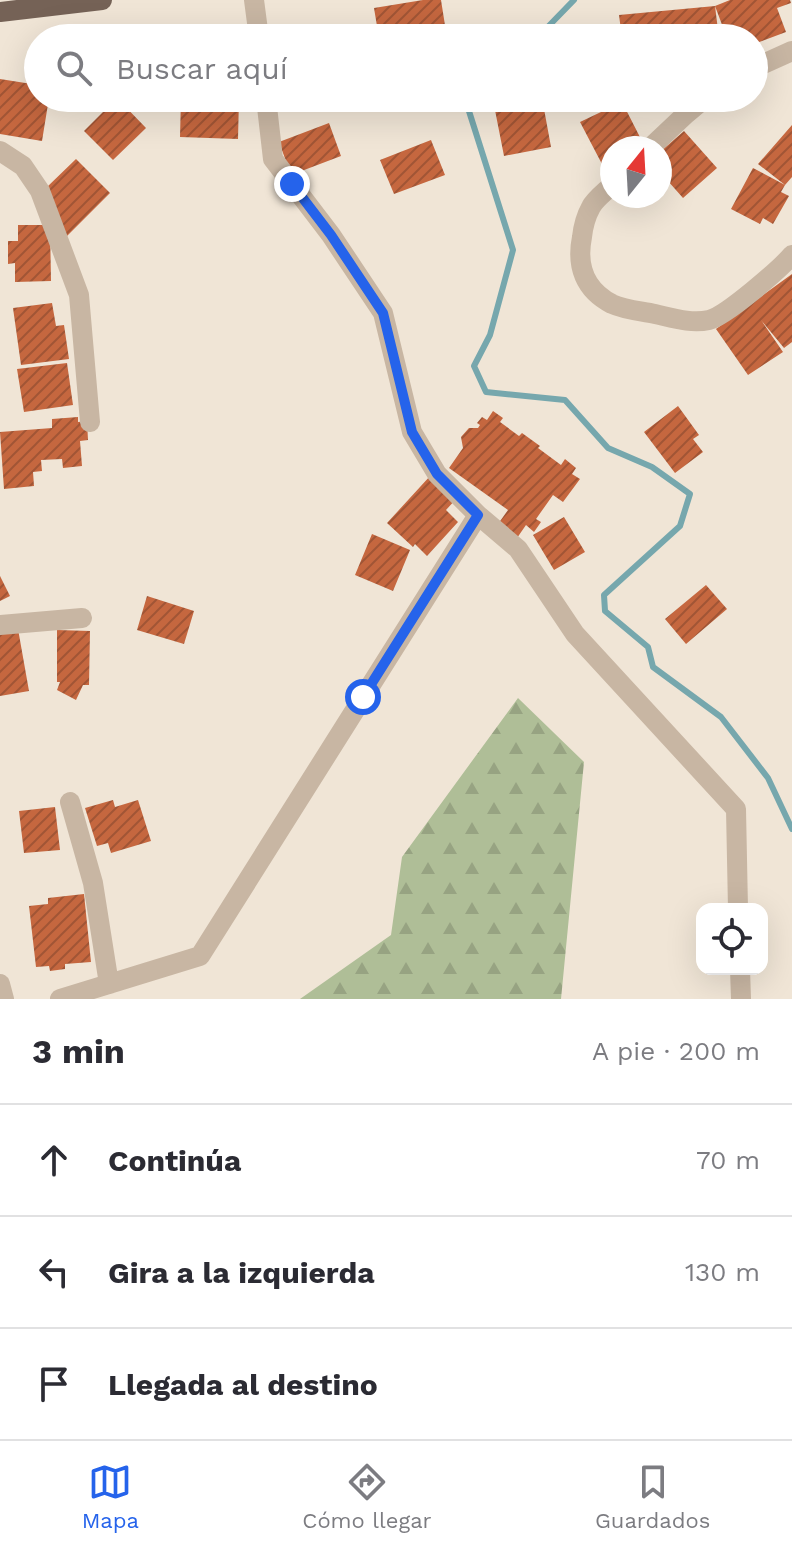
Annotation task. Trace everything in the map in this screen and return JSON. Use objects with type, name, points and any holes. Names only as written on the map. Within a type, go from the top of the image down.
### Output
[{"type":"main road","points":[[0,12],[102,0]]},
{"type":"street","points":[[254,0],[257,24]]},
{"type":"street","points":[[768,62],[792,51]]},
{"type":"street","points":[[268,112],[273,159],[331,235],[383,313],[412,432],[437,474],[518,549],[575,634],[736,809],[738,903]]},
{"type":"street","points":[[663,136],[688,112]]},
{"type":"street","points":[[0,151],[23,166],[40,191],[79,295],[90,422]]},
{"type":"street","points":[[600,198],[591,207],[578,253],[582,273],[589,285],[598,295],[615,305],[692,322],[713,319],[749,294],[792,255]]},
{"type":"street","points":[[60,999],[200,956],[478,515]]},
{"type":"street","points":[[0,625],[82,618]]},
{"type":"street","points":[[70,802],[93,883],[109,984]]},
{"type":"street","points":[[740,975],[741,999]]},
{"type":"street","points":[[0,984],[4,999]]},
{"type":"green space","points":[[518,698],[584,762],[561,999],[300,999],[391,935],[402,857]]},
{"type":"building","points":[[441,0],[445,24],[377,24],[374,8]]},
{"type":"building","points":[[730,0],[790,0],[791,3],[777,8],[786,32],[768,39],[768,24],[722,24],[715,6]]},
{"type":"building","points":[[715,6],[717,24],[620,24],[619,15]]},
{"type":"building","points":[[0,79],[24,83],[24,112],[47,112],[42,141],[0,134]]},
{"type":"building","points":[[103,112],[131,112],[146,128],[113,160],[84,131]]},
{"type":"building","points":[[181,112],[239,112],[238,139],[180,137]]},
{"type":"building","points":[[495,112],[545,112],[551,147],[504,156]]},
{"type":"building","points":[[601,112],[627,112],[639,136],[600,136],[600,160],[580,122]]},
{"type":"building","points":[[329,123],[341,156],[291,175],[279,142]]},
{"type":"building","points":[[792,125],[792,177],[785,185],[758,164]]},
{"type":"building","points":[[684,131],[717,168],[683,198],[672,186],[672,142]]},
{"type":"building","points":[[431,140],[445,175],[394,194],[380,160]]},
{"type":"building","points":[[76,159],[110,193],[64,239],[46,188]]},
{"type":"building","points":[[753,168],[785,185],[781,192],[789,196],[773,224],[763,218],[760,224],[731,209]]},
{"type":"building","points":[[18,225],[50,225],[51,281],[15,282],[15,263],[8,264],[8,241],[18,241]]},
{"type":"building","points":[[792,274],[792,342],[784,348],[761,320],[783,352],[748,375],[716,329]]},
{"type":"building","points":[[52,303],[56,326],[64,325],[69,359],[21,365],[13,308]]},
{"type":"building","points":[[67,363],[73,405],[24,412],[17,369]]},
{"type":"building","points":[[678,406],[699,435],[693,439],[703,452],[675,473],[644,432]]},
{"type":"building","points":[[493,411],[503,418],[500,422],[519,436],[522,433],[561,465],[565,459],[576,468],[572,474],[580,479],[563,502],[553,495],[536,519],[541,522],[534,532],[526,525],[517,538],[498,524],[508,510],[449,468],[463,448],[461,437],[469,428],[478,428],[480,425],[477,423],[482,417],[487,420]]},
{"type":"building","points":[[78,417],[78,422],[87,421],[88,440],[80,441],[82,466],[63,468],[62,459],[41,460],[42,471],[33,472],[34,486],[4,489],[0,432],[52,428],[52,419]]},
{"type":"building","points":[[431,475],[457,498],[446,510],[458,522],[427,556],[387,523]]},
{"type":"building","points":[[564,517],[585,552],[554,570],[533,535]]},
{"type":"building","points":[[372,534],[410,550],[393,591],[355,575]]},
{"type":"building","points":[[0,576],[10,596],[0,601]]},
{"type":"building","points":[[706,585],[727,609],[686,644],[665,619]]},
{"type":"building","points":[[147,596],[194,611],[184,644],[137,630]]},
{"type":"building","points":[[18,629],[29,691],[0,696],[0,632]]},
{"type":"building","points":[[57,630],[90,631],[89,685],[83,685],[76,700],[57,690],[60,682],[57,682]]},
{"type":"building","points":[[113,800],[115,807],[138,800],[151,841],[111,853],[108,843],[97,846],[85,808]]},
{"type":"building","points":[[55,807],[60,850],[24,853],[19,811]]},
{"type":"building","points":[[84,894],[91,962],[65,964],[65,969],[50,971],[49,966],[36,967],[29,906],[48,904],[48,898]]},
{"type":"waterway","points":[[551,24],[574,0]]},
{"type":"waterway","points":[[469,112],[513,250],[490,335],[474,366],[486,392],[565,400],[608,448],[652,467],[690,494],[680,526],[604,595],[605,611],[648,647],[653,667],[721,717],[768,778],[792,829]]},
{"type":"route","points":[[292,184],[331,235],[383,313],[412,432],[437,474],[478,515],[363,697]]}]
